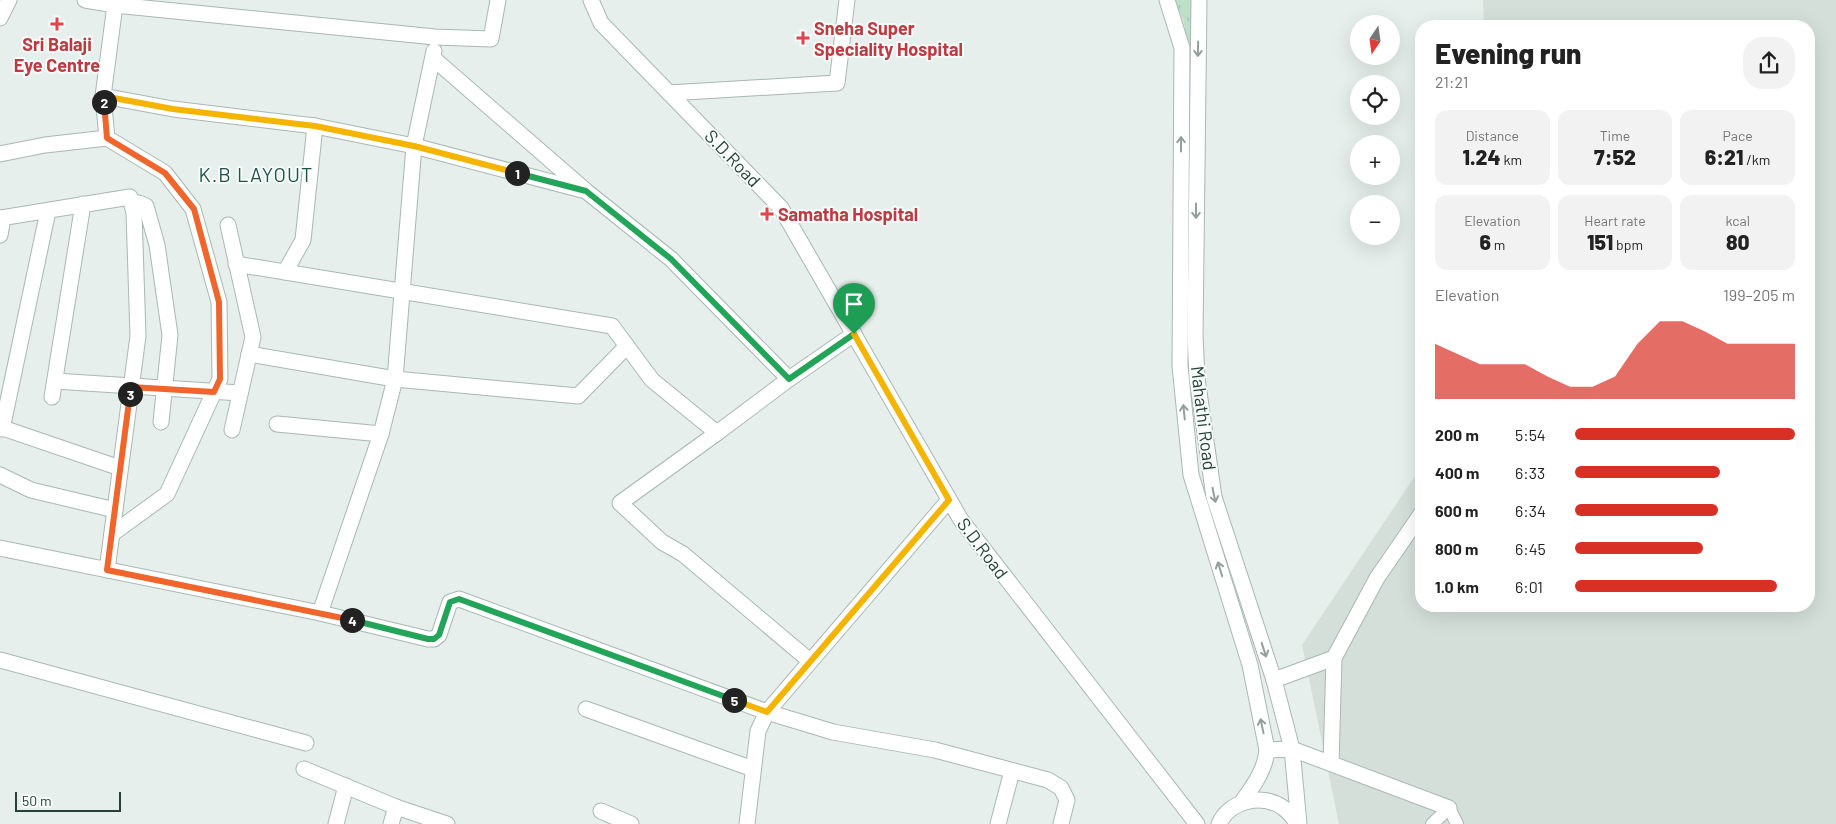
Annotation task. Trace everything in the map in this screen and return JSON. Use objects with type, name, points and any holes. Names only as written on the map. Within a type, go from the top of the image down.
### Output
[{"type":"street","points":[[0,18],[9,0]]},
{"type":"street","points":[[85,0],[435,38],[491,39],[498,0]]},
{"type":"street","points":[[591,0],[596,0]]},
{"type":"street","name":"S.D.Road","points":[[591,0],[601,22],[781,208],[949,500],[967,527],[1198,824]]},
{"type":"street","points":[[669,93],[837,83],[847,0]]},
{"type":"street","name":"Mahathi Road","points":[[1167,0],[1182,48],[1180,366],[1191,475],[1250,665],[1267,750],[1262,772],[1242,802],[1230,809],[1219,824]]},
{"type":"street","name":"Mahathi Road","points":[[1199,0],[1196,168],[1196,364],[1214,497],[1274,680],[1292,749],[1298,824]]},
{"type":"street","points":[[107,138],[103,96],[116,3]]},
{"type":"street","points":[[320,613],[380,434],[394,379],[414,146],[434,59],[435,38]]},
{"type":"street","points":[[434,59],[586,191],[671,259],[789,379]]},
{"type":"street","points":[[103,96],[173,109],[315,126],[414,146],[586,191]]},
{"type":"street","points":[[285,272],[303,240],[315,126]]},
{"type":"street","points":[[0,154],[45,145],[107,138],[165,173],[194,209],[219,302],[220,379],[167,494],[112,534]]},
{"type":"street","points":[[0,234],[2,218],[130,197],[134,213],[138,336],[107,570]]},
{"type":"street","points":[[132,204],[139,203],[146,206],[157,245],[170,335],[161,422]]},
{"type":"street","points":[[52,397],[83,204]]},
{"type":"street","points":[[48,211],[1,428],[120,468]]},
{"type":"street","points":[[228,226],[253,337],[232,430]]},
{"type":"street","points":[[236,264],[612,326],[652,380],[717,433]]},
{"type":"street","points":[[810,661],[683,554],[662,542],[620,503],[789,379],[854,334]]},
{"type":"street","points":[[249,354],[394,379],[578,396],[627,346]]},
{"type":"street","points":[[1180,366],[1196,364]]},
{"type":"street","points":[[55,381],[240,393]]},
{"type":"street","points":[[277,424],[380,434]]},
{"type":"street","points":[[0,475],[31,490],[115,510]]},
{"type":"street","points":[[747,824],[758,731],[767,712],[949,500]]},
{"type":"street","points":[[1331,764],[1334,658],[1377,578],[1415,523]]},
{"type":"street","points":[[0,548],[320,613],[428,639],[434,639],[439,635],[450,602],[459,599],[767,712],[833,732],[935,750],[1048,780],[1061,788],[1067,800],[1061,824]]},
{"type":"street","points":[[1274,680],[1334,658]]},
{"type":"street","points":[[0,660],[306,743]]},
{"type":"street","points":[[586,709],[753,769]]},
{"type":"street","points":[[1267,750],[1292,749],[1449,808],[1457,824]]},
{"type":"street","points":[[304,769],[396,807],[445,824]]},
{"type":"street","points":[[998,824],[1012,770]]},
{"type":"street","points":[[336,824],[346,786]]},
{"type":"street","points":[[1242,802],[1255,799],[1269,801],[1282,806],[1298,824]]},
{"type":"street","points":[[391,824],[396,807]]},
{"type":"street","points":[[1432,824],[1449,808]]},
{"type":"street","points":[[601,811],[631,824]]},
{"type":"shaded area","points":[[1483,0],[1836,0],[1836,824],[1339,824],[1302,645],[1415,476],[1415,612],[1815,612],[1815,20],[1484,20]]},
{"type":"green space","points":[[1174,0],[1193,0],[1193,52],[1189,51],[1183,19]]},
{"type":"place","name":"Sri Balaji Eye Centre","points":[[57,24]]},
{"type":"place","name":"Sneha Super Speciality Hospital","points":[[803,38]]},
{"type":"place","name":"Samatha Hospital","points":[[767,214]]},
{"type":"district","name":"K.B LAYOUT","points":[[256,174]]},
{"type":"route","points":[[103,96],[173,109],[315,126],[414,146],[586,191],[671,259],[789,379],[854,334],[949,500],[777,698],[767,712],[459,599],[450,602],[439,635],[434,639],[428,639],[320,613],[107,570],[131,387],[214,392],[220,379],[219,302],[194,209],[165,173],[107,138],[103,96]]}]
